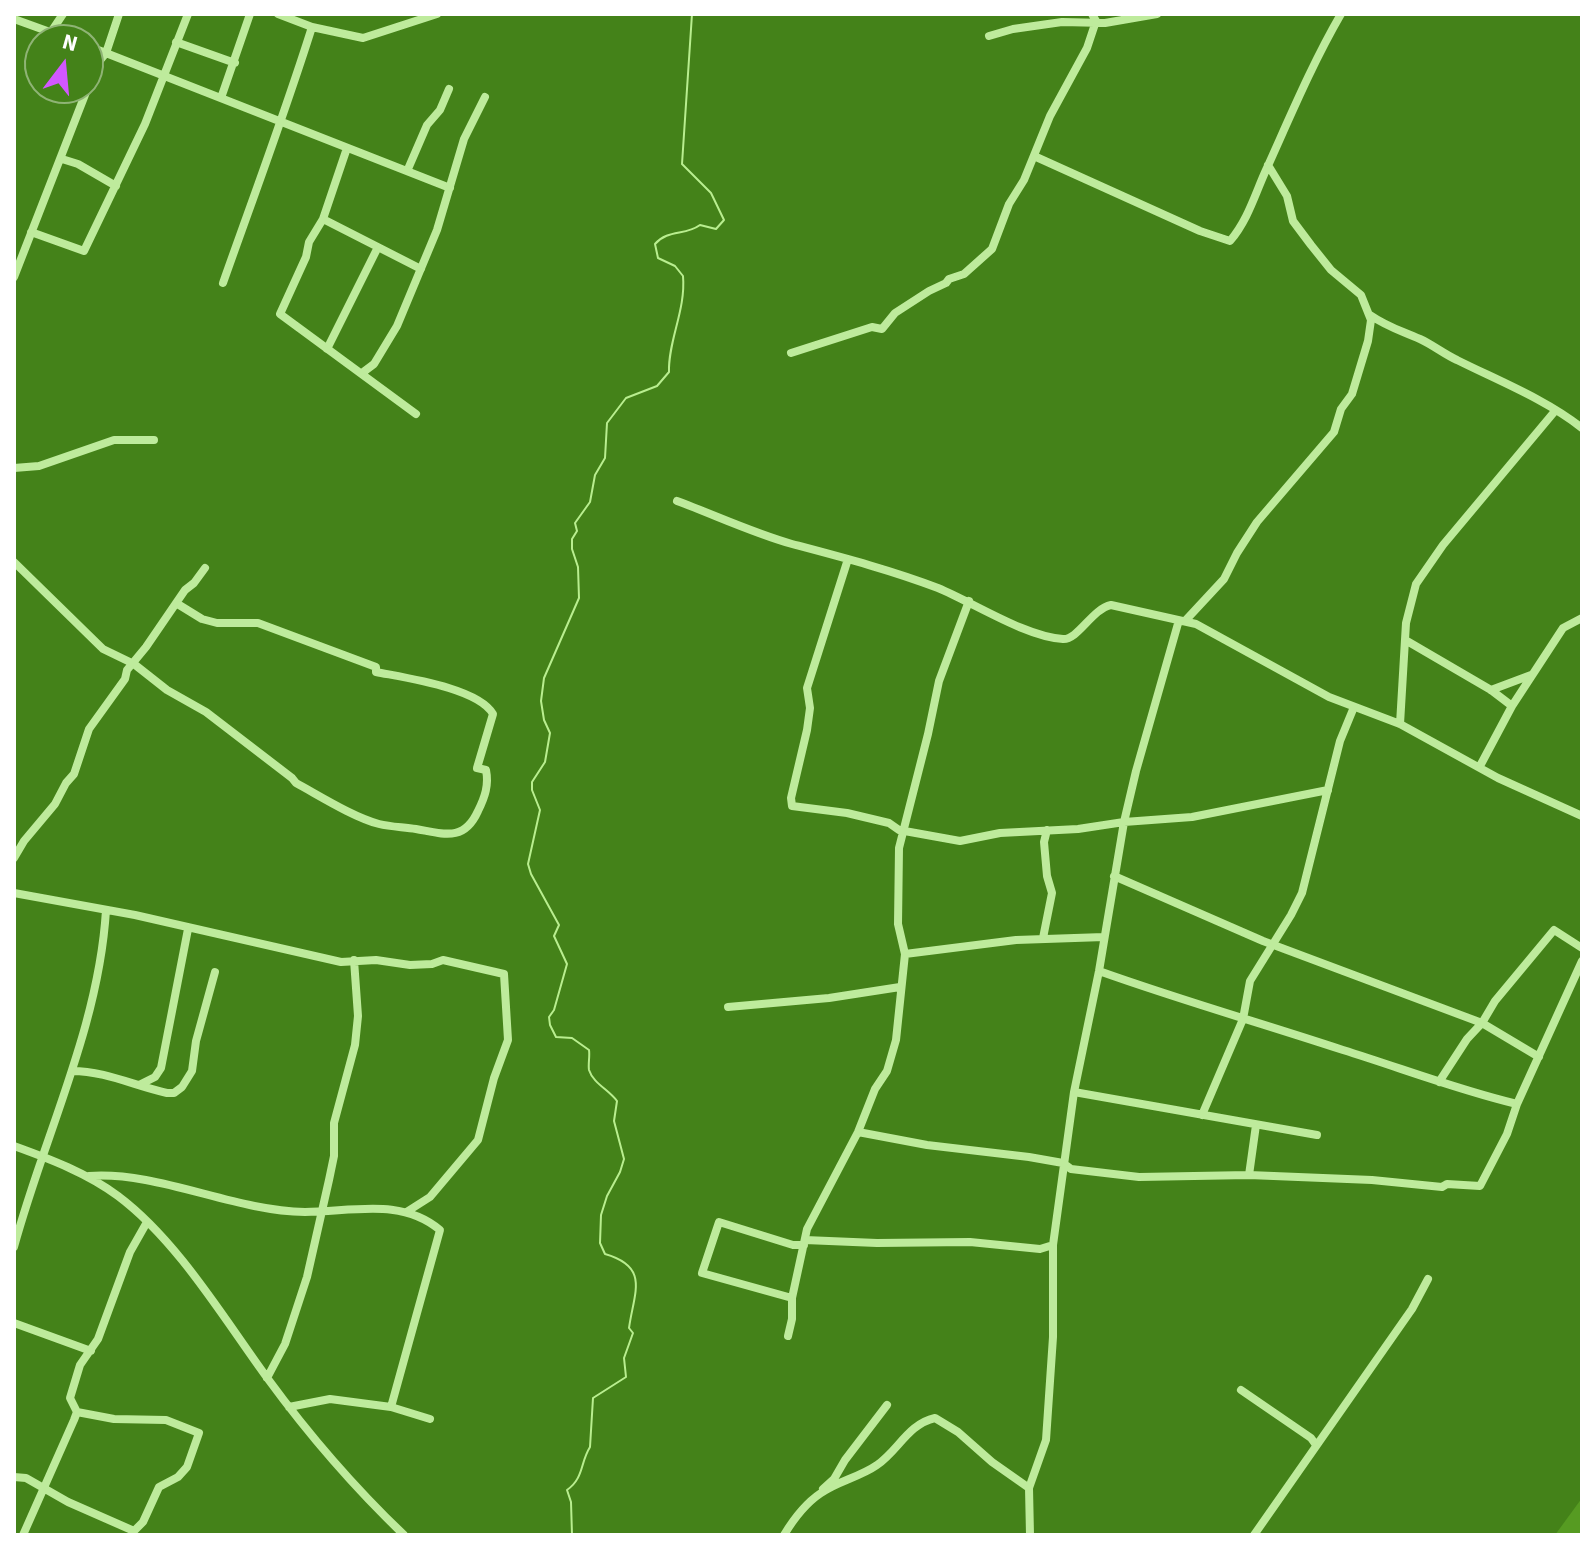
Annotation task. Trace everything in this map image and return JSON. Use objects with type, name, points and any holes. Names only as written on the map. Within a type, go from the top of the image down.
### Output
[{"type":"street","points":[[14,277],[18,253],[31,232],[62,159],[119,14]]},
{"type":"street","points":[[31,232],[84,251],[116,186],[188,14]]},
{"type":"street","points":[[221,98],[250,14]]},
{"type":"street","points":[[278,14],[312,27],[363,38],[437,14]]},
{"type":"street","points":[[989,36],[1013,29],[1094,17],[1105,23],[1157,14]]},
{"type":"street","points":[[1034,156],[1200,231],[1230,241],[1243,224],[1305,81],[1341,14]]},
{"type":"street","points":[[791,353],[872,327],[882,329],[895,313],[949,279],[964,274],[996,242],[1009,204],[1024,180],[1050,116],[1087,48],[1094,17]]},
{"type":"street","points":[[223,283],[282,122],[312,27]]},
{"type":"street","points":[[176,42],[235,63]]},
{"type":"street","points":[[106,53],[450,188]]},
{"type":"street","points":[[408,169],[427,125],[440,110],[449,89]]},
{"type":"street","points":[[362,373],[374,364],[397,326],[437,230],[464,139],[485,97]]},
{"type":"street","points":[[347,148],[323,219],[309,242],[306,257],[280,314],[416,414]]},
{"type":"street","points":[[62,159],[78,164],[116,186]]},
{"type":"street","points":[[1268,165],[1287,196],[1293,221],[1331,270],[1361,295],[1370,314],[1386,327],[1420,339],[1517,388],[1565,414],[1582,428]]},
{"type":"street","points":[[323,219],[421,269]]},
{"type":"street","points":[[327,349],[378,247]]},
{"type":"street","points":[[1030,1535],[1029,1488],[1046,1440],[1053,1337],[1053,1245],[1063,1163],[1124,822],[1136,771],[1182,621],[1224,579],[1257,522],[1334,432],[1338,414],[1352,394],[1365,354],[1370,314]]},
{"type":"street","points":[[1400,724],[1406,623],[1416,584],[1443,545],[1555,411]]},
{"type":"street","points":[[14,468],[39,466],[114,440],[154,440]]},
{"type":"street","points":[[677,501],[790,544],[848,559],[969,601],[1028,629],[1064,639],[1072,637],[1101,607],[1111,605],[1196,624],[1329,697],[1400,724],[1498,778],[1582,816]]},
{"type":"street","points":[[848,559],[807,688],[808,719],[791,798],[792,806],[847,813],[889,823],[903,830],[960,841],[1000,833],[1192,817],[1328,790]]},
{"type":"street","points":[[14,562],[103,649],[134,664],[167,690],[230,728],[296,783],[366,819],[441,834],[456,834],[467,829],[474,820],[486,794],[488,780],[486,770],[477,768],[493,714],[488,705],[476,697],[438,685],[376,672],[376,667],[258,623],[217,623],[202,619],[176,603]]},
{"type":"street","points":[[14,858],[74,774],[89,729],[176,603],[205,568]]},
{"type":"street","points":[[788,1336],[792,1298],[807,1229],[892,1059],[900,1022],[900,987],[905,954],[898,924],[897,881],[903,830],[939,681],[969,601]]},
{"type":"street","points":[[1480,766],[1512,706],[1563,628],[1582,618]]},
{"type":"street","points":[[1407,641],[1491,690],[1512,706]]},
{"type":"street","points":[[1491,690],[1534,673]]},
{"type":"street","points":[[1202,1115],[1243,1019],[1250,981],[1302,893],[1340,741],[1354,707]]},
{"type":"street","points":[[1043,938],[1052,893],[1044,842],[1047,830]]},
{"type":"street","points":[[1114,876],[1273,943],[1482,1023],[1539,1057]]},
{"type":"street","points":[[14,893],[341,962],[354,960],[410,965],[443,960],[504,974],[508,1040],[494,1078],[478,1140],[430,1197],[408,1211]]},
{"type":"street","points":[[14,1247],[27,1199],[72,1071],[104,941],[106,910]]},
{"type":"street","points":[[139,1085],[158,1075],[164,1059],[188,929]]},
{"type":"street","points":[[1439,1082],[1495,1001],[1554,930],[1582,948]]},
{"type":"street","points":[[905,954],[1043,938],[1104,937]]},
{"type":"street","points":[[267,1378],[285,1344],[307,1277],[334,1156],[334,1123],[355,1045],[358,1016],[354,960]]},
{"type":"street","points":[[858,1132],[927,1145],[1063,1163],[1071,1169],[1139,1177],[1249,1175],[1362,1182],[1372,1180],[1442,1187],[1447,1184],[1480,1186],[1507,1134],[1517,1104],[1582,961]]},
{"type":"street","points":[[1099,971],[1439,1082],[1517,1104]]},
{"type":"street","points":[[72,1071],[87,1071],[174,1093],[192,1071],[196,1041],[215,972]]},
{"type":"street","points":[[728,1007],[829,998],[900,987]]},
{"type":"street","points":[[1074,1092],[1317,1135]]},
{"type":"street","points":[[1249,1175],[1256,1125]]},
{"type":"street","points":[[14,1146],[88,1177],[118,1196],[147,1222],[216,1303],[267,1378],[354,1487],[404,1535]]},
{"type":"street","points":[[88,1177],[103,1175],[162,1185],[252,1207],[305,1212],[369,1208],[408,1211],[440,1230],[391,1407]]},
{"type":"street","points":[[23,1535],[77,1412],[70,1398],[80,1365],[98,1339],[130,1252],[147,1222]]},
{"type":"street","points":[[792,1298],[702,1273],[719,1222],[793,1245],[805,1242],[970,1242],[1040,1249],[1053,1245]]},
{"type":"street","points":[[1254,1535],[1412,1309],[1428,1279]]},
{"type":"street","points":[[14,1323],[91,1351]]},
{"type":"street","points":[[75,1346],[80,1365]]},
{"type":"street","points":[[1241,1390],[1311,1438],[1316,1445]]},
{"type":"street","points":[[289,1407],[330,1399],[391,1407],[430,1419]]},
{"type":"street","points":[[784,1535],[798,1514],[834,1479],[887,1405]]},
{"type":"street","points":[[14,1477],[26,1478],[134,1533],[143,1522],[159,1487],[178,1477],[187,1467],[199,1433],[166,1420],[114,1419],[77,1412]]},
{"type":"street","points":[[820,1493],[879,1464],[904,1437],[926,1420],[935,1418],[958,1432],[992,1462],[1029,1488]]},
{"type":"green space","points":[[1582,1498],[1582,1535],[1555,1535]]},
{"type":"waterway","points":[[572,1535],[571,1502],[567,1490],[579,1475],[590,1447],[593,1398],[626,1377],[624,1358],[633,1333],[629,1328],[636,1282],[628,1266],[605,1254],[600,1243],[601,1215],[624,1159],[614,1121],[617,1101],[591,1075],[589,1050],[572,1038],[556,1037],[550,1025],[549,1017],[554,1010],[567,964],[554,936],[559,925],[528,864],[540,810],[532,782],[545,762],[550,733],[541,701],[544,678],[579,598],[578,567],[572,549],[572,539],[577,531],[575,523],[590,502],[595,475],[605,458],[607,423],[626,398],[657,386],[669,372],[682,301],[683,276],[675,266],[658,258],[655,244],[665,236],[700,225],[716,229],[724,220],[711,193],[682,164],[692,14]]}]
